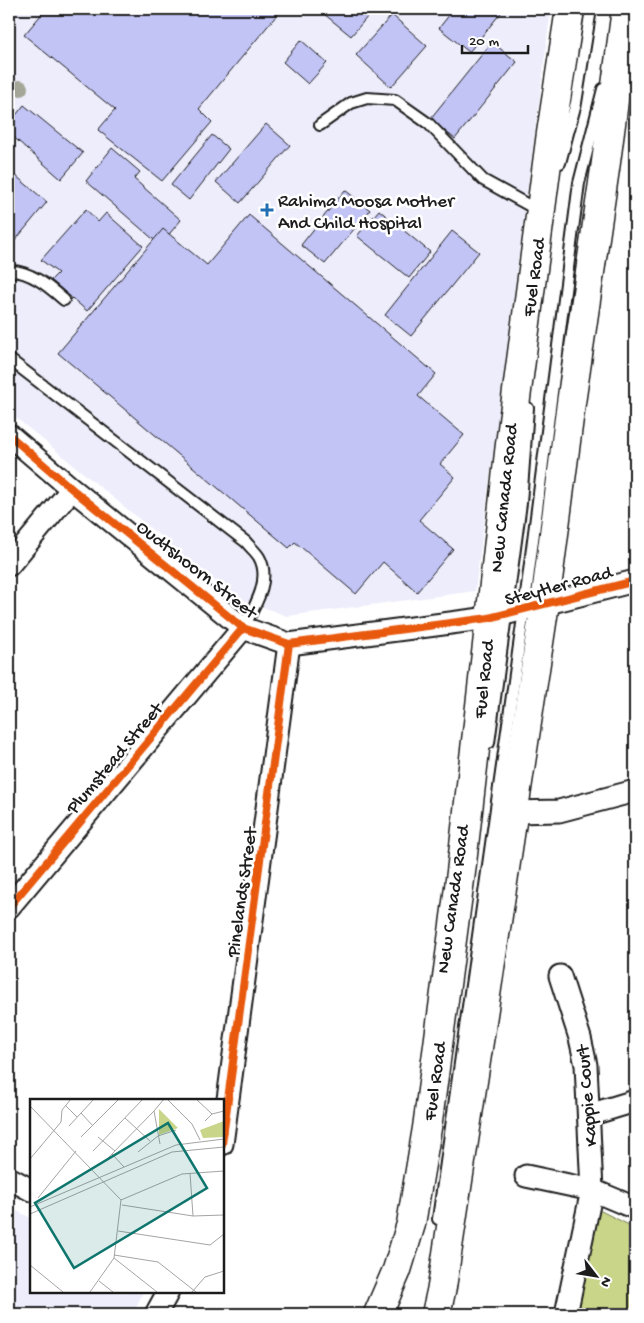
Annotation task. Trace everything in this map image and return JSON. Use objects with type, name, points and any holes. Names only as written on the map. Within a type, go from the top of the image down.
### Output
[{"type":"main road","name":"Fuel Road","points":[[436,1314],[442,1287],[514,812],[516,611],[510,444],[540,212],[570,9]]},
{"type":"main road","name":"Fuel Road","points":[[378,1314],[388,1294],[404,1248],[417,1190],[462,872],[516,611],[571,403],[626,9]]},
{"type":"street","name":"Oudtshoorn Street","points":[[9,435],[72,489],[243,628],[290,644],[516,611]]},
{"type":"street","points":[[9,565],[72,489]]},
{"type":"street","name":"Steytler Road","points":[[516,611],[635,580]]},
{"type":"street","name":"Plumstead Street","points":[[9,907],[243,628]]},
{"type":"street","name":"Pinelands Street","points":[[224,1129],[290,644]]},
{"type":"street","points":[[514,812],[559,811],[635,791]]},
{"type":"street","name":"Kappie Court","points":[[560,976],[580,1038],[586,1065],[592,1190],[566,1314]]},
{"type":"street","points":[[589,1115],[635,1101]]},
{"type":"street","points":[[526,1176],[592,1190],[635,1208]]},
{"type":"street","points":[[9,1178],[30,1189]]},
{"type":"street","points":[[156,1314],[167,1293]]},
{"type":"lane","points":[[558,174],[576,103],[591,9]]},
{"type":"lane","name":"New Canada Road","points":[[438,1226],[516,611],[579,182],[604,81]]},
{"type":"lane","points":[[320,126],[350,103],[367,98],[394,100],[429,124],[483,180],[540,212]]},
{"type":"lane","points":[[531,366],[545,261]]},
{"type":"lane","points":[[9,271],[16,271],[30,276],[50,288],[64,300]]},
{"type":"lane","points":[[9,359],[246,542],[259,557],[263,569],[262,588],[253,611],[243,628]]},
{"type":"lane","name":"New Canada Road","points":[[488,750],[516,611],[528,398]]},
{"type":"lane","name":"New Canada Road","points":[[428,1184],[456,994]]},
{"type":"shaded area","name":"Rahima Moosa Mother And Child Hospital","points":[[9,9],[551,9],[475,591],[287,616],[233,596],[9,412]]},
{"type":"shaded area","points":[[9,1207],[30,1218],[30,1293],[143,1293],[133,1314],[9,1314]]},
{"type":"green space","points":[[591,1206],[635,1228],[635,1314],[571,1314]]},
{"type":"building","points":[[46,9],[281,10],[199,109],[212,122],[162,181],[98,130],[115,110],[24,35]]},
{"type":"building","points":[[328,9],[374,9],[351,36],[324,14]]},
{"type":"building","points":[[454,9],[504,9],[469,52],[439,28]]},
{"type":"building","points":[[392,15],[427,46],[391,87],[356,55]]},
{"type":"building","points":[[301,40],[327,63],[308,84],[283,62]]},
{"type":"building","points":[[492,42],[517,62],[455,139],[430,119]]},
{"type":"building","points":[[24,105],[83,153],[61,179],[9,133],[9,124]]},
{"type":"building","points":[[266,124],[290,145],[240,203],[216,182]]},
{"type":"building","points":[[212,135],[229,149],[189,200],[171,185]]},
{"type":"building","points":[[112,148],[140,172],[134,179],[181,220],[160,245],[86,181]]},
{"type":"building","points":[[9,170],[47,202],[9,248]]},
{"type":"building","points":[[345,190],[370,210],[325,264],[301,245]]},
{"type":"building","points":[[86,209],[98,222],[106,213],[143,246],[87,311],[51,280],[58,273],[41,260]]},
{"type":"building","points":[[379,210],[430,252],[409,278],[357,236]]},
{"type":"building","points":[[249,215],[436,374],[418,396],[464,435],[440,464],[455,477],[419,520],[453,549],[417,592],[383,562],[356,594],[295,542],[289,548],[58,353],[163,229],[207,265]]},
{"type":"building","points":[[452,231],[479,252],[411,336],[385,315]]},
{"type":"cycle path","points":[[9,435],[72,489],[243,628],[289,644],[489,618],[635,581]]},
{"type":"cycle path","points":[[9,907],[243,628]]},
{"type":"cycle path","points":[[224,1129],[289,644]]},
{"type":"place","name":"Rahima Moosa Mother And Child Hospital","points":[[267,210]]}]
